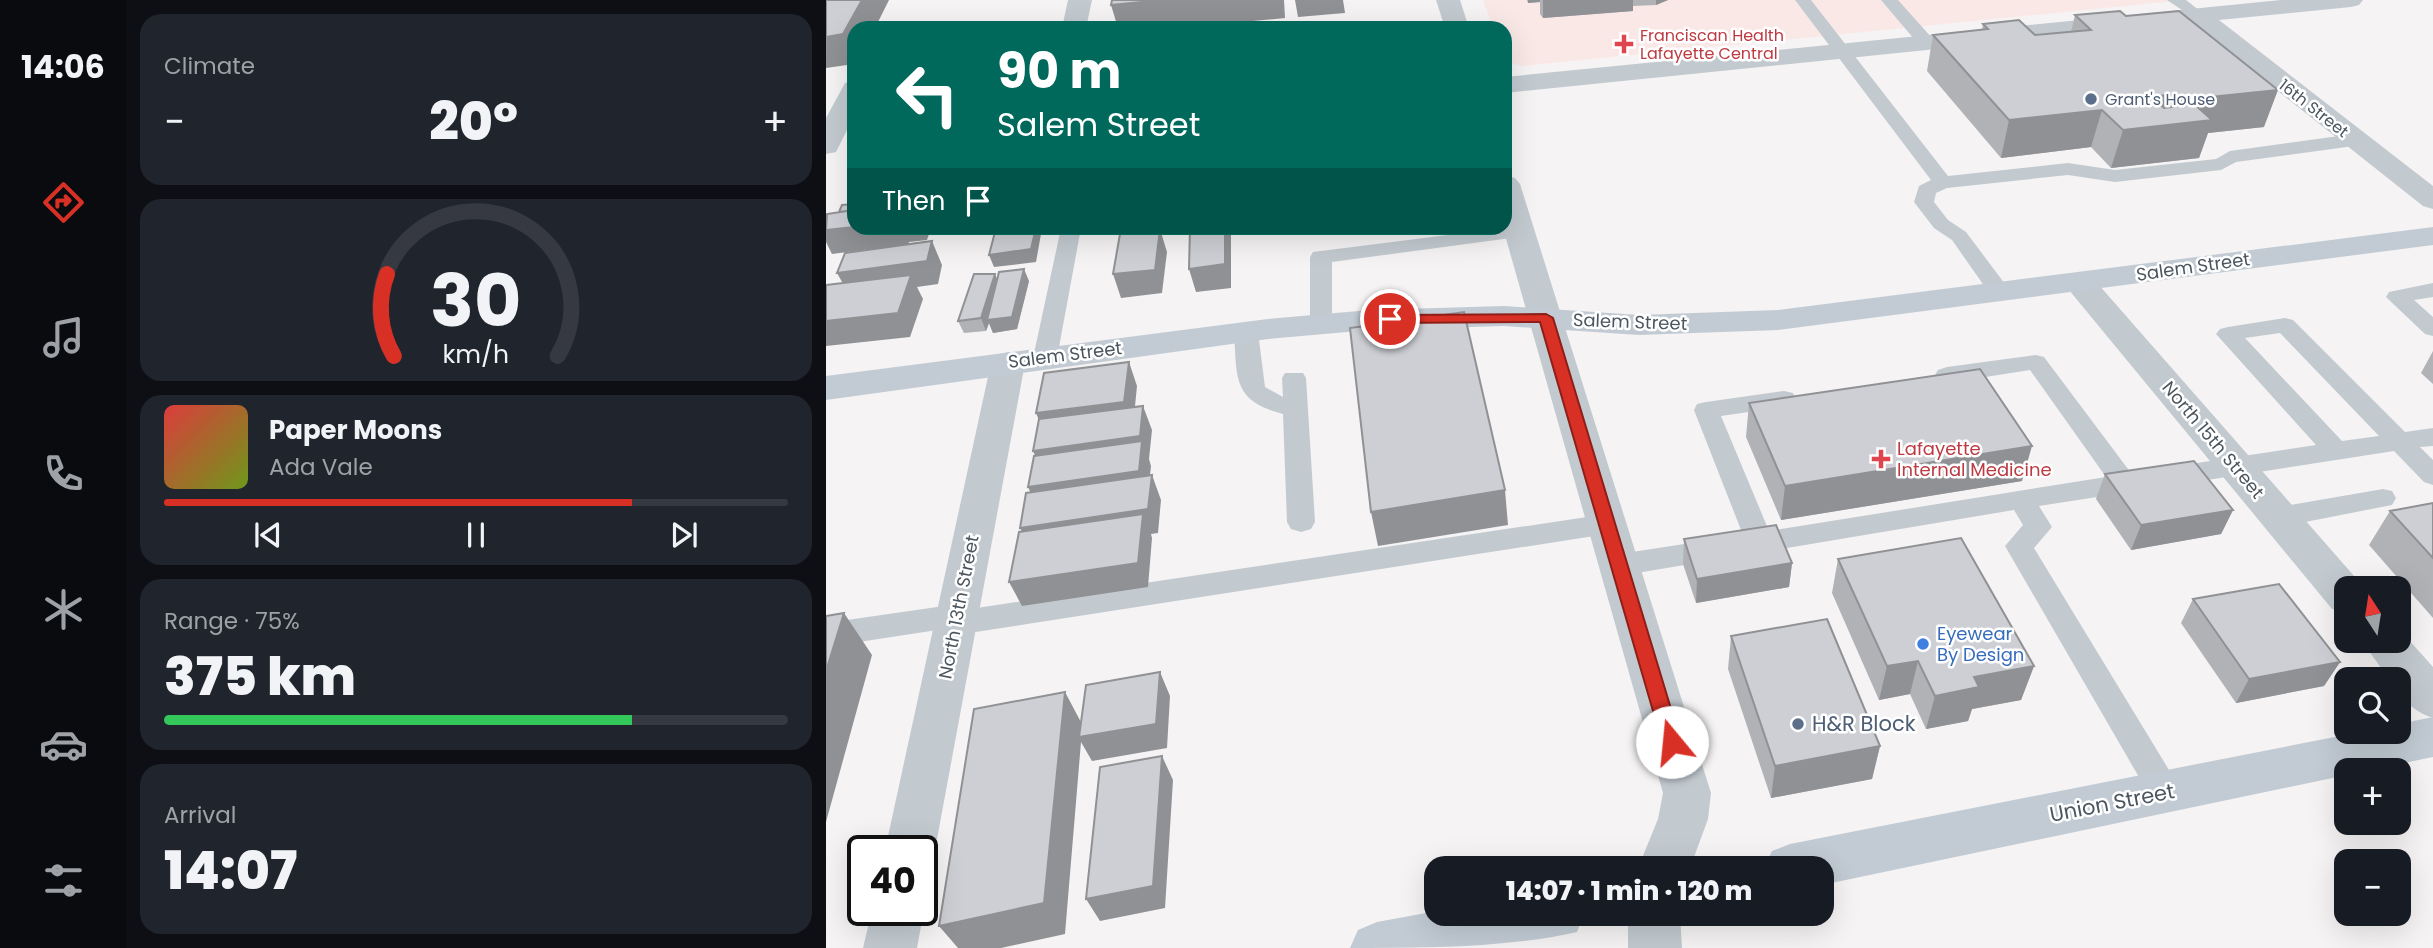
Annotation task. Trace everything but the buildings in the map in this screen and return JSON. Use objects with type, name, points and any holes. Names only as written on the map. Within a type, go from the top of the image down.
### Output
[{"type":"main road","name":"Salem Street","points":[[826,388],[1246,332],[1430,317],[1546,318],[1639,325],[1778,320],[2433,236]]},
{"type":"main road","name":"Union Street","points":[[1834,859],[2433,737]]},
{"type":"main road","points":[[1377,948],[1494,926]]},
{"type":"street","points":[[1076,21],[1080,0]]},
{"type":"street","points":[[1448,0],[1455,21]]},
{"type":"street","points":[[1512,84],[1926,42],[2186,7],[2351,0]]},
{"type":"street","name":"16th Street","points":[[2186,7],[2433,200]]},
{"type":"street","points":[[826,91],[847,90]]},
{"type":"street","points":[[826,146],[847,103]]},
{"type":"street","points":[[1512,208],[1687,793],[1683,819],[1669,856]]},
{"type":"street","name":"North 15th Street","points":[[2080,282],[2334,582]]},
{"type":"street","name":"North 13th Street","points":[[913,835],[957,619],[1027,360]]},
{"type":"street","points":[[2394,653],[2433,699]]},
{"type":"street","points":[[890,948],[895,926]]},
{"type":"street","points":[[1654,926],[1655,948]]},
{"type":"lane","points":[[1803,0],[1942,182]]},
{"type":"lane","points":[[1889,0],[1926,42]]},
{"type":"lane","points":[[2000,292],[1959,236],[1941,224],[1924,202],[1926,190],[1942,182],[2068,169],[2115,176],[2221,164],[2230,157],[2354,140]]},
{"type":"lane","points":[[1512,232],[1519,232]]},
{"type":"lane","name":"North 13th Street","points":[[1027,360],[1069,235]]},
{"type":"lane","points":[[1321,325],[1321,257],[1433,235]]},
{"type":"lane","points":[[2433,290],[2396,297],[2433,330]]},
{"type":"lane","points":[[2336,452],[2228,334],[2285,325],[2433,476]]},
{"type":"lane","points":[[1246,332],[1251,387],[1265,402],[1295,409]]},
{"type":"lane","points":[[1926,378],[2036,362],[2124,483]]},
{"type":"lane","points":[[1294,378],[1301,522]]},
{"type":"lane","points":[[1759,541],[1706,411],[1802,396]]},
{"type":"lane","points":[[1619,565],[2235,465],[2433,437]]},
{"type":"lane","points":[[2278,517],[2383,498]]},
{"type":"lane","points":[[2021,499],[2038,527],[2019,546],[2166,793]]},
{"type":"lane","points":[[826,635],[957,619],[1607,524]]},
{"type":"shaded area","name":"Franciscan Health Lafayette Central","points":[[1483,0],[2185,0],[1522,66],[1512,63],[1512,21],[1490,21]]},
{"type":"place","name":"Franciscan Health Lafayette Central","points":[[1624,44]]},
{"type":"place","name":"Grant's House","points":[[2091,99]]},
{"type":"place","name":"Lafayette Internal Medicine","points":[[1881,459]]},
{"type":"place","name":"Eyewear By Design","points":[[1923,644]]},
{"type":"place","name":"H&R Block","points":[[1798,724]]},
{"type":"route","points":[[1390,319],[1504,316],[1546,318],[1672,742]]}]
